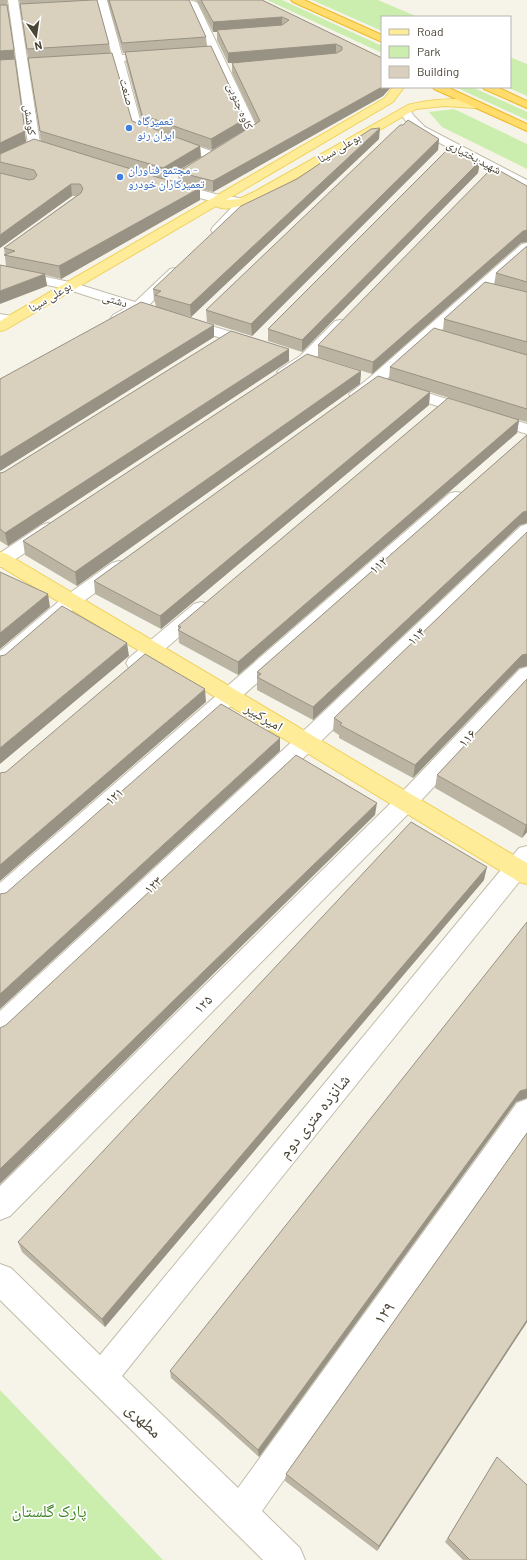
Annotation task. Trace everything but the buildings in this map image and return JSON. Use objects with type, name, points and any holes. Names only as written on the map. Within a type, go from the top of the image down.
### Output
[{"type":"highway","points":[[296,0],[381,39]]},
{"type":"highway","points":[[490,88],[527,105]]},
{"type":"highway","points":[[433,90],[476,105],[527,128]]},
{"type":"main road","name":"بوعلی سینا","points":[[4,322],[69,286],[389,100],[403,89]]},
{"type":"main road","points":[[408,109],[426,101],[433,90]]},
{"type":"main road","name":"بوعلی سینا","points":[[204,207],[242,202],[408,109],[437,102],[453,102],[476,105]]},
{"type":"main road","name":"امیرکبیر","points":[[1,560],[406,802],[523,866]]},
{"type":"street","name":"کاوه جنوبی","points":[[175,0],[193,4],[208,37],[212,52],[223,69],[253,132],[201,163]]},
{"type":"street","name":"صنعت","points":[[100,4],[118,58],[137,129],[213,156]]},
{"type":"street","name":"کوشش","points":[[14,8],[22,64],[30,147],[70,156]]},
{"type":"street","points":[[208,37],[223,36]]},
{"type":"street","points":[[70,61],[163,55]]},
{"type":"street","points":[[223,69],[238,68]]},
{"type":"street","points":[[408,109],[409,118],[421,129]]},
{"type":"street","points":[[379,125],[421,129]]},
{"type":"street","name":"شهید بختیاری","points":[[421,129],[527,185]]},
{"type":"street","points":[[441,157],[452,145]]},
{"type":"street","points":[[482,179],[493,167]]},
{"type":"street","points":[[177,178],[161,184],[218,199],[242,202],[236,212],[207,240]]},
{"type":"street","points":[[343,405],[368,379],[429,333],[527,247]]},
{"type":"street","points":[[104,326],[138,307],[184,263]]},
{"type":"street","name":"دشتی","points":[[0,271],[69,286],[312,362]]},
{"type":"street","points":[[481,288],[496,292]]},
{"type":"street","points":[[194,325],[205,314]]},
{"type":"street","points":[[272,381],[312,362],[349,314]]},
{"type":"street","points":[[266,332],[269,348]]},
{"type":"street","points":[[429,333],[444,338]]},
{"type":"street","points":[[216,344],[230,336]]},
{"type":"street","points":[[368,379],[437,408],[527,429]]},
{"type":"street","name":"۱۱۲","points":[[228,696],[467,487]]},
{"type":"street","points":[[1,560],[61,520]]},
{"type":"street","name":"۱۱۴","points":[[306,742],[527,530]]},
{"type":"street","points":[[0,662],[71,601],[129,559]]},
{"type":"street","points":[[122,675],[212,598]]},
{"type":"street","name":"۱۱۶","points":[[406,802],[527,674]]},
{"type":"street","name":"۱۲۱","points":[[0,897],[228,696]]},
{"type":"street","name":"۱۲۳","points":[[0,1028],[306,742]]},
{"type":"street","name":"۱۲۵","points":[[0,1206],[406,802]]},
{"type":"street","name":"شانزده متری دوم","points":[[101,1378],[523,866]]},
{"type":"street","name":"۱۲۹","points":[[240,1513],[527,1112]]},
{"type":"street","name":"مطهری","points":[[0,1279],[288,1560]]},
{"type":"green space","points":[[267,0],[282,0],[381,46],[381,53]]},
{"type":"green space","points":[[312,0],[378,0],[416,16],[381,16],[381,31]]},
{"type":"green space","points":[[511,57],[527,64],[527,96],[509,88],[511,88]]},
{"type":"green space","points":[[457,88],[474,88],[527,112],[527,120]]},
{"type":"green space","points":[[454,109],[527,144],[527,169],[442,127],[429,112]]},
{"type":"green space","name":"پارک گلستان","points":[[0,1390],[163,1560],[0,1560]]},
{"type":"place","name":"تعمیرگاه ایران رنو","points":[[129,128]]},
{"type":"place","name":"مجتمع فناوران - تعمیرکاران خودرو","points":[[120,177]]}]
